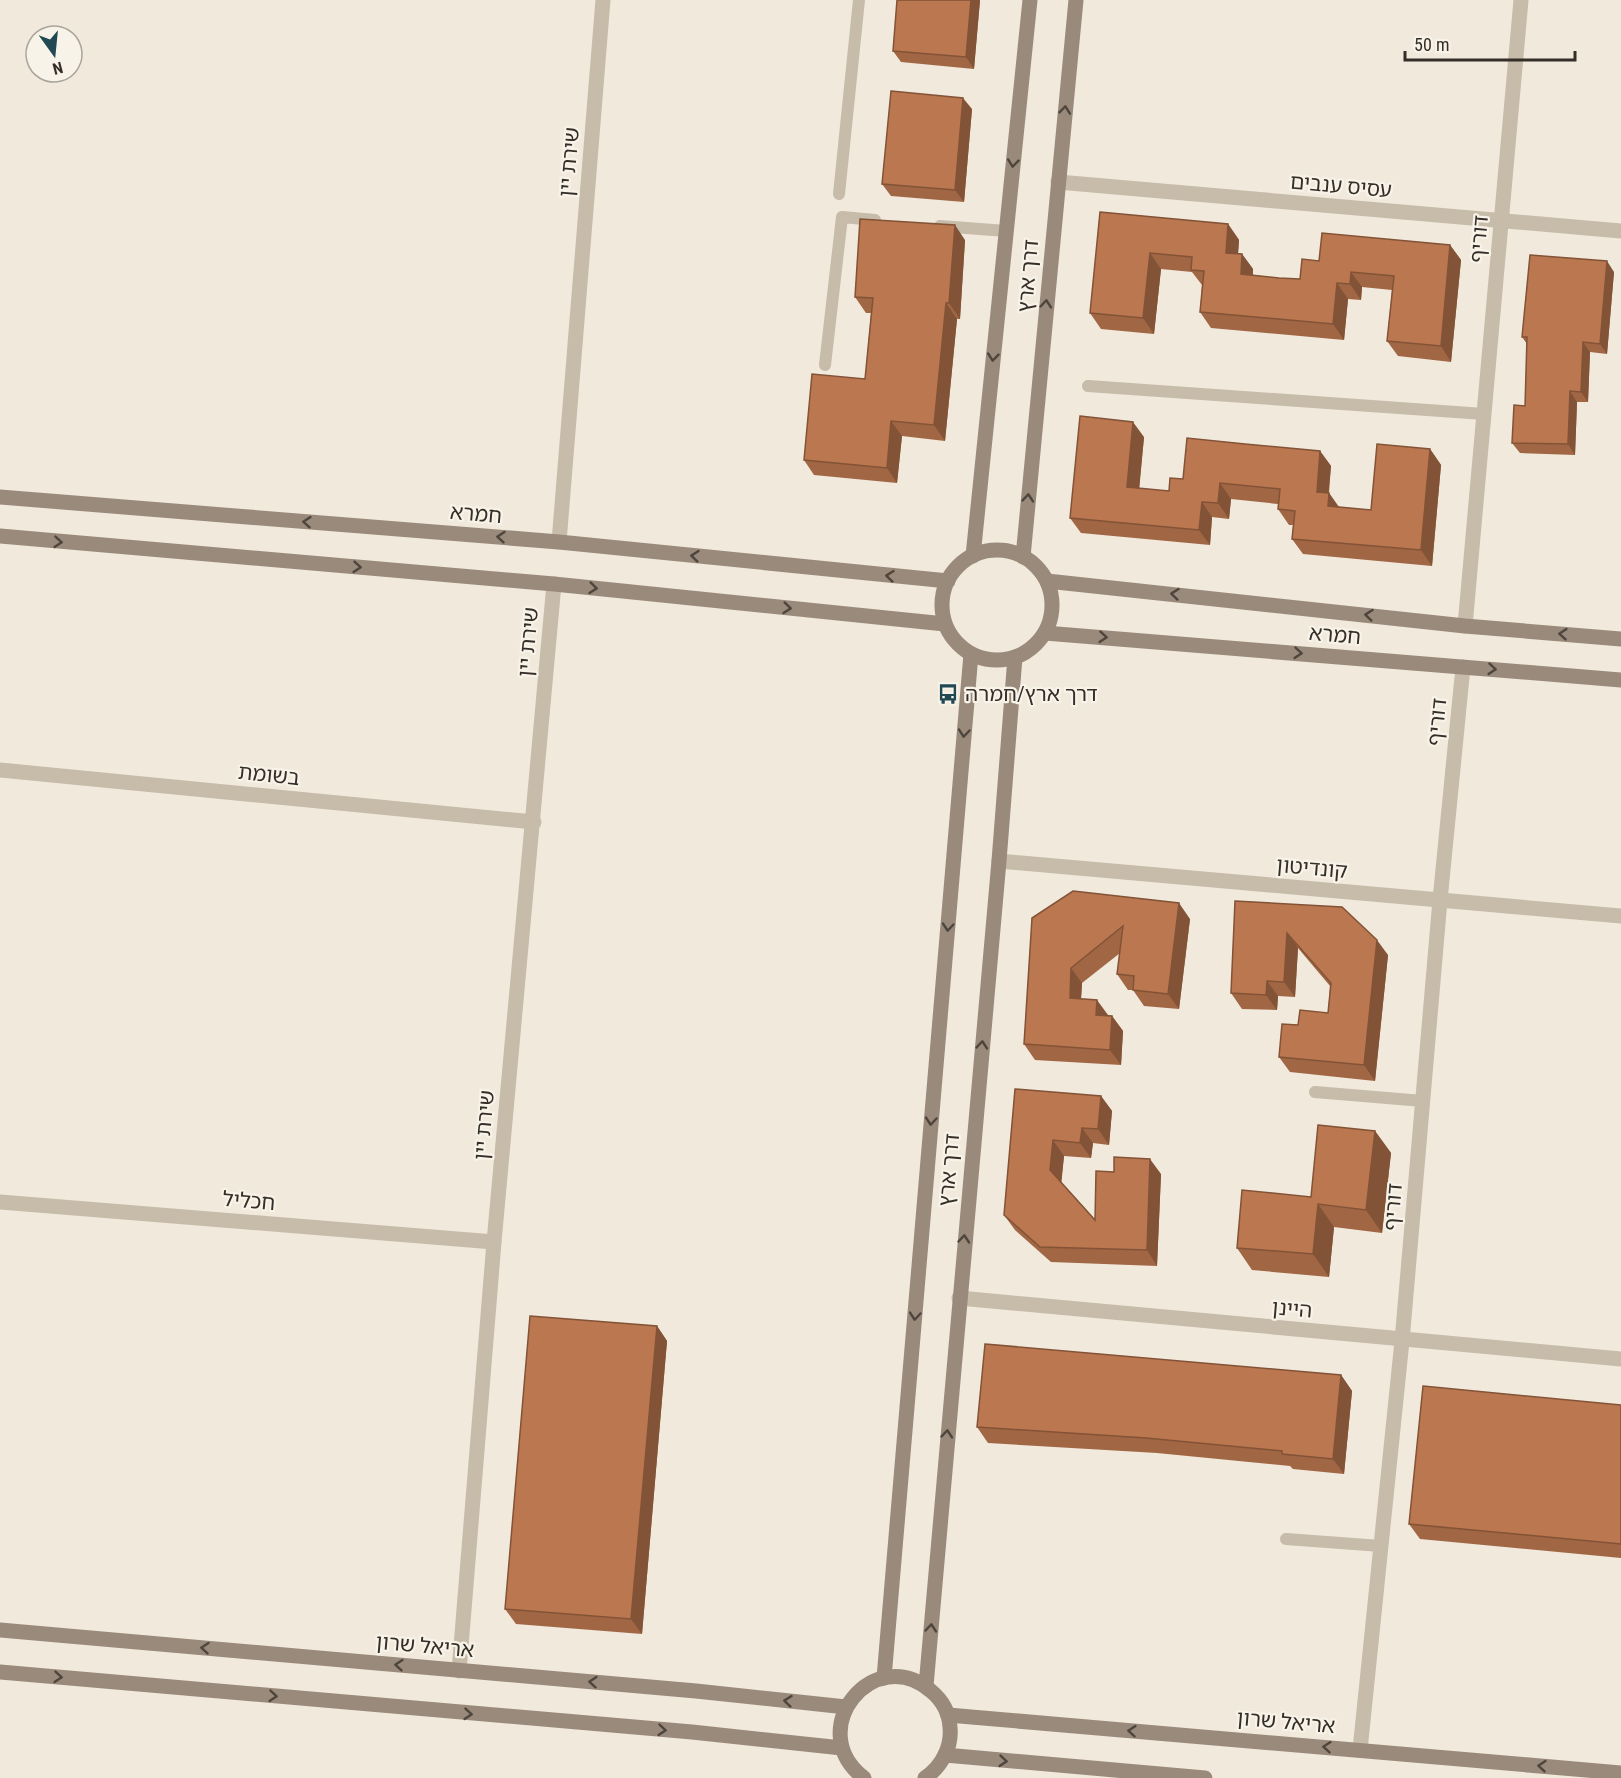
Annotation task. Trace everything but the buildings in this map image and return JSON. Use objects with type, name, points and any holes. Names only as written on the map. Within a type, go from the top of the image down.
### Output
[{"type":"main road","name":"דרך ארץ","points":[[973,556],[1029,0]]},
{"type":"main road","name":"דרך ארץ","points":[[1023,557],[1076,0]]},
{"type":"main road","name":"חמרא","points":[[0,497],[559,542],[948,582]]},
{"type":"main road","points":[[0,537],[554,584],[945,624]]},
{"type":"main road","points":[[989,551],[1006,551],[1023,557],[1033,563],[1047,581],[1052,598],[1051,616],[1045,633],[1037,643],[1015,657],[1000,660],[971,654],[951,636],[945,624],[943,595],[948,582],[954,571],[973,556],[989,551]]},
{"type":"main road","name":"חמרא","points":[[1047,581],[1465,626],[1621,639]]},
{"type":"main road","name":"חמרא","points":[[1045,633],[1621,680]]},
{"type":"main road","name":"דרך ארץ","points":[[884,1678],[971,654]]},
{"type":"main road","name":"דרך ארץ","points":[[926,1686],[1015,657]]},
{"type":"main road","name":"אריאל שרון","points":[[0,1630],[696,1691],[846,1707]]},
{"type":"main road","points":[[0,1672],[692,1732],[842,1748]]},
{"type":"main road","points":[[864,1778],[851,1765],[842,1748],[840,1727],[846,1707],[855,1694],[868,1684],[884,1678],[906,1678],[926,1686],[936,1694],[948,1715],[950,1736],[945,1755],[935,1771],[925,1778]]},
{"type":"main road","name":"אריאל שרון","points":[[948,1715],[1621,1773]]},
{"type":"main road","points":[[945,1755],[1204,1778]]},
{"type":"street","name":"שירת יין","points":[[559,542],[603,0]]},
{"type":"street","name":"דוריף","points":[[1465,626],[1521,0]]},
{"type":"street","name":"עסיס ענבים","points":[[1058,182],[1621,231]]},
{"type":"street","name":"שירת יין","points":[[459,1671],[494,1242],[554,584]]},
{"type":"street","name":"דוריף","points":[[1360,1750],[1402,1341],[1440,900],[1463,667]]},
{"type":"street","name":"בשומת","points":[[0,770],[534,822]]},
{"type":"street","name":"קונדיטון","points":[[999,861],[1621,916]]},
{"type":"street","name":"חכליל","points":[[0,1202],[494,1242]]},
{"type":"street","name":"היינן","points":[[959,1298],[1402,1341],[1621,1359]]},
{"type":"lane","points":[[839,194],[859,0]]},
{"type":"lane","points":[[825,365],[842,218],[888,221]]},
{"type":"lane","points":[[924,224],[1006,231]]},
{"type":"lane","points":[[1088,386],[1484,414]]},
{"type":"lane","points":[[1315,1092],[1423,1101]]},
{"type":"lane","points":[[1286,1539],[1381,1545]]},
{"type":"place","name":"דרך ארץ/חמרה","points":[[948,694]]}]
